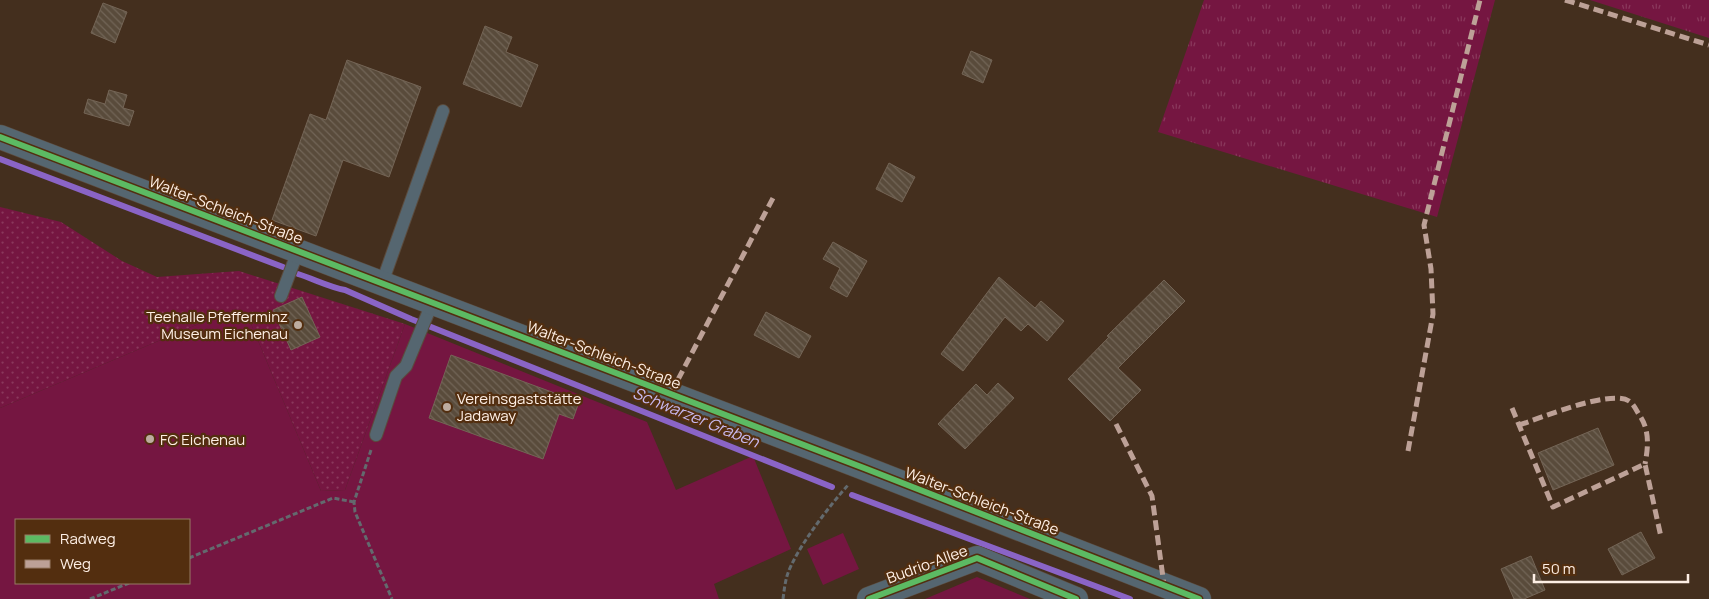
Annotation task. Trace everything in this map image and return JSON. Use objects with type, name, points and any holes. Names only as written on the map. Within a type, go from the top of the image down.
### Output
[{"type":"street","name":"Walter-Schleich-Straße","points":[[0,137],[382,282],[1199,599]]},
{"type":"street","name":"Budrio-Allee","points":[[869,599],[977,558],[1076,599]]},
{"type":"lane","points":[[382,282],[443,111]]},
{"type":"lane","points":[[281,296],[298,251]]},
{"type":"lane","points":[[376,435],[396,376],[406,366],[422,332],[428,313]]},
{"type":"path","points":[[376,435],[354,502],[355,512],[392,599]]},
{"type":"path","points":[[783,599],[787,574],[827,508],[864,468]]},
{"type":"path","points":[[190,558],[333,498],[354,502]]},
{"type":"path","points":[[90,599],[128,584]]},
{"type":"green space","points":[[1204,0],[1495,0],[1437,217],[1158,132]]},
{"type":"green space","points":[[1590,0],[1709,0],[1709,38]]},
{"type":"green space","points":[[0,207],[61,222],[122,261],[157,277],[239,271],[405,324],[345,490],[321,491],[246,312],[234,309],[0,408]]},
{"type":"green space","name":"FC Eichenau","points":[[234,309],[246,312],[321,491],[345,490],[405,324],[647,422],[676,490],[753,456],[791,549],[714,584],[719,599],[0,599],[0,408]]},
{"type":"green space","points":[[843,533],[859,569],[823,585],[807,549]]},
{"type":"green space","points":[[977,577],[1030,599],[925,599]]},
{"type":"building","points":[[103,3],[127,12],[115,43],[91,33]]},
{"type":"building","points":[[485,26],[512,37],[506,52],[538,65],[521,107],[463,84]]},
{"type":"building","points":[[971,51],[992,60],[983,83],[962,74]]},
{"type":"building","points":[[347,60],[421,87],[389,177],[343,160],[316,236],[272,220],[310,114],[326,120]]},
{"type":"building","points":[[109,90],[127,95],[123,108],[134,111],[129,126],[84,113],[88,99],[105,104]]},
{"type":"building","points":[[889,163],[915,177],[902,202],[876,189]]},
{"type":"building","points":[[833,242],[867,261],[847,297],[830,288],[840,268],[823,259]]},
{"type":"building","points":[[999,277],[1035,308],[1041,301],[1064,321],[1047,341],[1028,324],[1021,331],[1005,317],[963,371],[941,354]]},
{"type":"building","points":[[1164,280],[1185,301],[1118,368],[1141,390],[1110,421],[1068,379],[1109,337],[1107,336]]},
{"type":"building","points":[[302,297],[320,337],[291,350],[273,310]]},
{"type":"building","points":[[766,312],[811,336],[799,358],[754,335]]},
{"type":"building","points":[[451,355],[579,402],[573,419],[559,414],[543,459],[429,418]]},
{"type":"building","points":[[998,383],[1014,398],[965,449],[938,424],[976,384],[987,395]]},
{"type":"building","points":[[1598,428],[1614,465],[1553,490],[1538,453]]},
{"type":"building","points":[[1641,532],[1655,558],[1622,575],[1608,549]]},
{"type":"building","points":[[1531,556],[1545,590],[1524,599],[1514,599],[1501,569]]},
{"type":"waterway","name":"Schwarzer Graben","points":[[0,159],[283,267]]},
{"type":"waterway","name":"Schwarzer Graben","points":[[298,274],[345,290],[411,319],[832,487]]},
{"type":"waterway","name":"Schwarzer Graben","points":[[852,495],[1130,599]]},
{"type":"marked path","points":[[1408,451],[1433,314],[1431,269],[1424,225],[1480,0]]},
{"type":"marked path","points":[[1565,0],[1709,45]]},
{"type":"marked path","points":[[671,393],[773,198]]},
{"type":"marked path","points":[[1519,425],[1592,401],[1620,398],[1632,404],[1643,422],[1647,434],[1645,464]]},
{"type":"marked path","points":[[1512,408],[1553,507],[1645,464],[1661,537]]},
{"type":"marked path","points":[[1116,424],[1152,496],[1164,585]]},
{"type":"cycle path","points":[[0,137],[864,468],[1199,599]]},
{"type":"cycle path","points":[[869,599],[977,558],[1076,599]]},
{"type":"place","name":"Teehalle Pfefferminz Museum Eichenau","points":[[298,325]]},
{"type":"place","name":"Vereinsgaststätte Jadaway","points":[[447,407]]},
{"type":"place","name":"FC Eichenau","points":[[150,439]]}]
